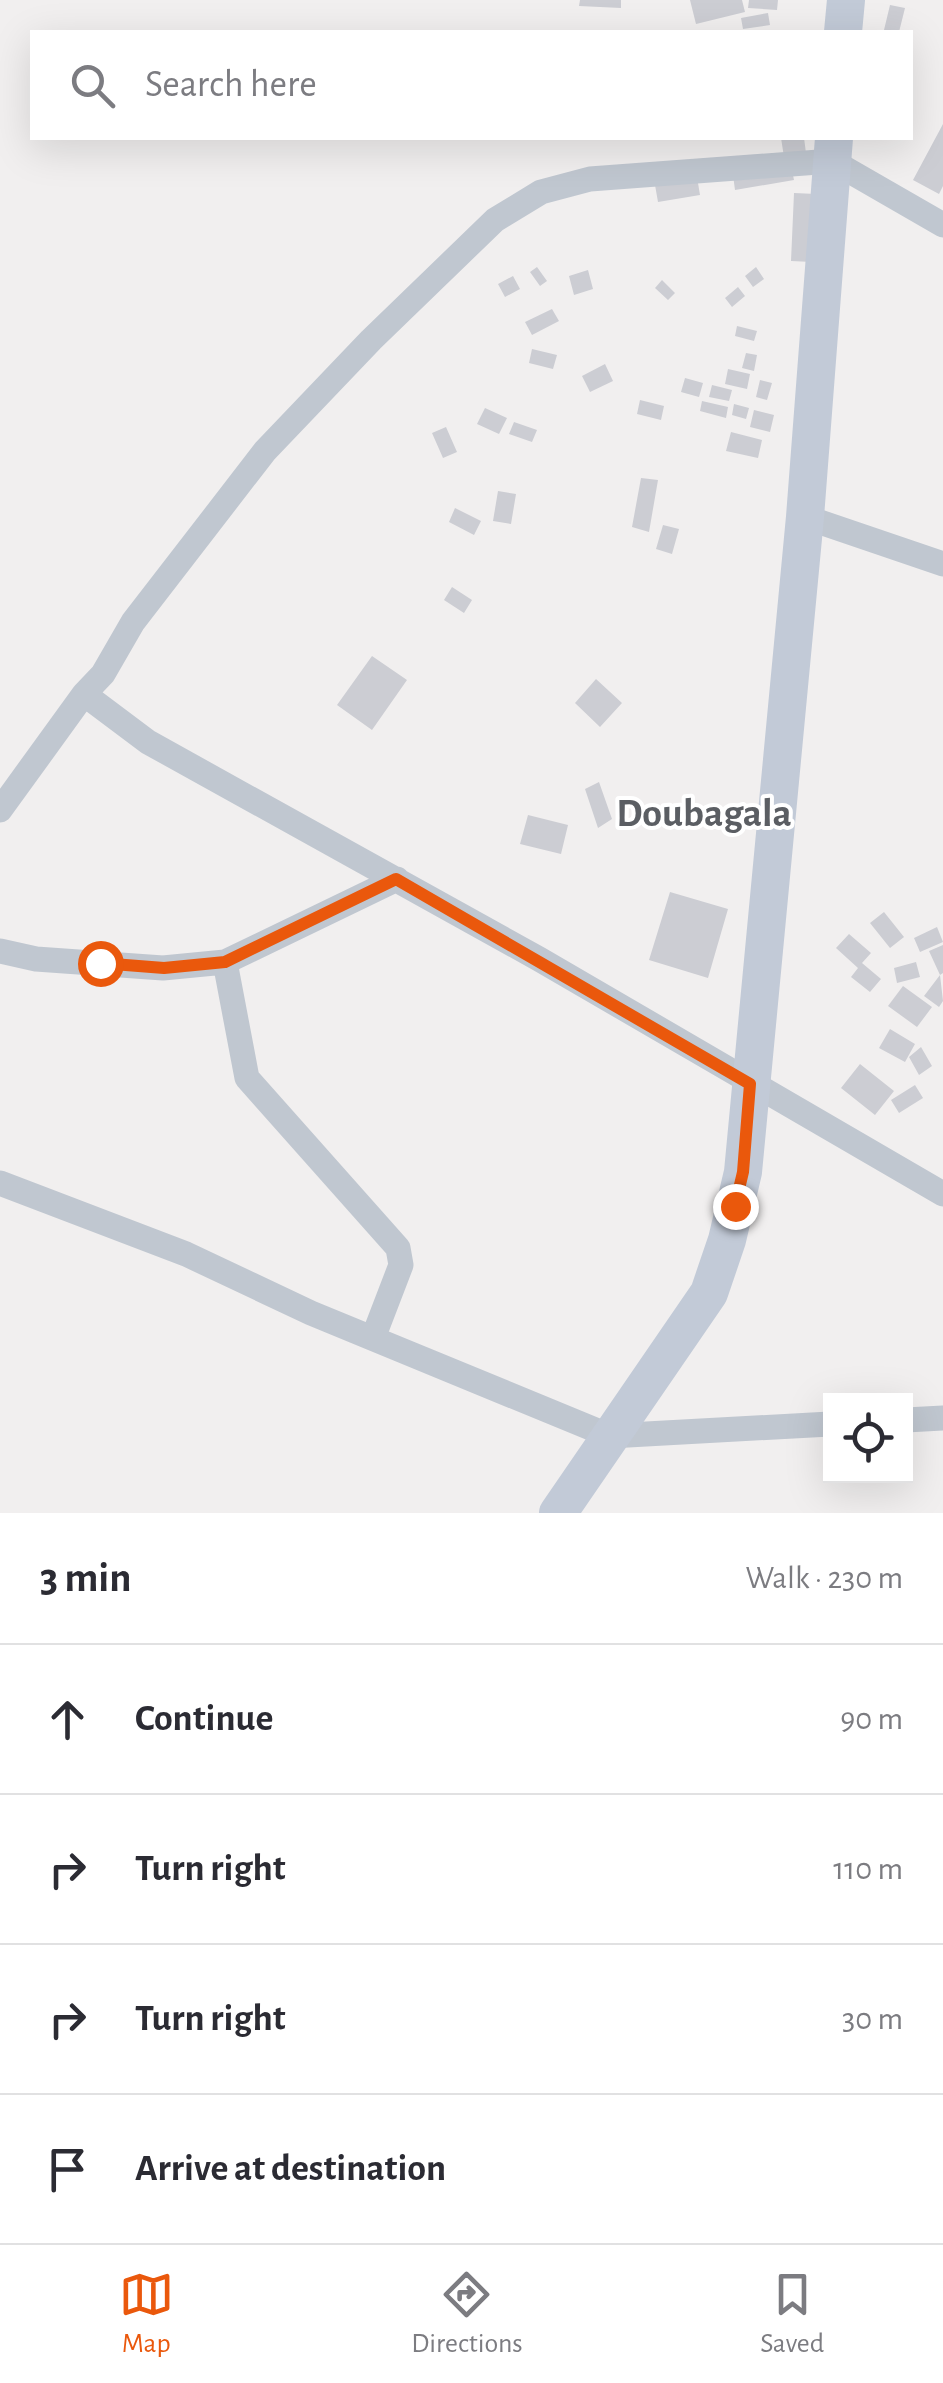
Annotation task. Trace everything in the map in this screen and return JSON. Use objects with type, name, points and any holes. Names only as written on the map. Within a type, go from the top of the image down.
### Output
[{"type":"street","points":[[843,30],[846,0]]},
{"type":"street","points":[[558,1513],[708,1294],[728,1240],[743,1172],[805,518],[833,149]]},
{"type":"street","points":[[0,810],[102,674],[132,622],[265,450],[495,220],[566,183],[833,149],[943,225]]},
{"type":"street","points":[[805,518],[943,564]]},
{"type":"street","points":[[84,694],[148,742],[396,879],[943,1194]]},
{"type":"street","points":[[0,952],[36,959],[164,968],[225,962],[396,879]]},
{"type":"street","points":[[225,962],[246,1078],[398,1248],[400,1265],[373,1338]]},
{"type":"street","points":[[0,1183],[186,1254],[373,1338],[610,1436],[823,1424]]},
{"type":"street","points":[[913,1420],[943,1418]]},
{"type":"building","points":[[580,0],[621,0],[621,8],[579,6]]},
{"type":"building","points":[[690,0],[742,0],[745,12],[696,24]]},
{"type":"building","points":[[749,0],[778,0],[777,10],[748,8]]},
{"type":"building","points":[[890,5],[905,8],[900,30],[884,30]]},
{"type":"building","points":[[768,13],[770,25],[743,29],[741,18]]},
{"type":"building","points":[[943,124],[943,186],[939,194],[913,180]]},
{"type":"building","points":[[781,140],[804,140],[806,153],[784,157]]},
{"type":"building","points":[[791,166],[794,180],[735,190],[733,175]]},
{"type":"building","points":[[697,177],[700,195],[658,202],[655,185]]},
{"type":"building","points":[[794,193],[816,194],[812,262],[791,261]]},
{"type":"building","points":[[537,267],[547,281],[540,286],[530,272]]},
{"type":"building","points":[[756,267],[764,279],[753,287],[745,276]]},
{"type":"building","points":[[588,270],[593,289],[574,295],[569,276]]},
{"type":"building","points":[[513,276],[520,289],[505,297],[498,284]]},
{"type":"building","points":[[662,280],[675,293],[668,300],[655,288]]},
{"type":"building","points":[[738,287],[745,296],[732,307],[725,298]]},
{"type":"building","points":[[552,309],[559,321],[532,335],[525,322]]},
{"type":"building","points":[[737,326],[757,331],[754,341],[735,336]]},
{"type":"building","points":[[532,349],[557,355],[553,369],[529,363]]},
{"type":"building","points":[[746,353],[757,355],[754,371],[742,368]]},
{"type":"building","points":[[605,364],[613,381],[590,392],[582,376]]},
{"type":"building","points":[[728,369],[750,374],[747,389],[725,384]]},
{"type":"building","points":[[685,378],[703,383],[699,397],[681,392]]},
{"type":"building","points":[[760,380],[772,383],[767,400],[756,397]]},
{"type":"building","points":[[712,385],[732,390],[729,401],[709,397]]},
{"type":"building","points":[[640,400],[664,406],[661,420],[637,414]]},
{"type":"building","points":[[702,401],[728,407],[726,418],[700,411]]},
{"type":"building","points":[[734,404],[749,408],[746,419],[732,415]]},
{"type":"building","points":[[485,408],[507,418],[499,434],[477,424]]},
{"type":"building","points":[[754,410],[774,415],[770,432],[750,427]]},
{"type":"building","points":[[514,422],[537,430],[532,442],[509,434]]},
{"type":"building","points":[[446,427],[457,452],[443,458],[432,433]]},
{"type":"building","points":[[731,432],[762,440],[758,458],[726,451]]},
{"type":"building","points":[[641,478],[658,480],[649,532],[632,527]]},
{"type":"building","points":[[498,491],[516,494],[511,524],[493,521]]},
{"type":"building","points":[[455,508],[481,521],[474,535],[449,522]]},
{"type":"building","points":[[663,525],[679,529],[672,554],[656,549]]},
{"type":"building","points":[[452,587],[472,600],[464,613],[444,600]]},
{"type":"building","points":[[372,656],[407,680],[372,730],[337,705]]},
{"type":"building","points":[[596,679],[622,703],[600,727],[575,703]]},
{"type":"building","points":[[599,782],[612,819],[598,828],[585,789]]},
{"type":"building","points":[[528,815],[568,825],[561,854],[520,844]]},
{"type":"building","points":[[670,892],[728,909],[708,978],[649,960]]},
{"type":"building","points":[[884,912],[904,937],[890,948],[870,923]]},
{"type":"building","points":[[937,927],[943,942],[920,952],[914,938]]},
{"type":"building","points":[[849,934],[871,953],[862,963],[881,979],[870,992],[851,977],[858,968],[836,948]]},
{"type":"building","points":[[943,945],[943,973],[940,975],[929,951]]},
{"type":"building","points":[[916,962],[920,977],[897,983],[894,968]]},
{"type":"building","points":[[940,975],[943,1001],[939,1007],[924,996]]},
{"type":"building","points":[[903,986],[932,1007],[917,1027],[888,1006]]},
{"type":"building","points":[[890,1029],[915,1044],[905,1062],[879,1048]]},
{"type":"building","points":[[921,1047],[932,1066],[919,1075],[909,1057]]},
{"type":"building","points":[[860,1064],[894,1091],[875,1115],[841,1088]]},
{"type":"building","points":[[915,1085],[923,1098],[899,1113],[891,1100]]},
{"type":"district","name":"Doubagala","points":[[704,814]]},
{"type":"route","points":[[100,963],[164,968],[225,962],[396,879],[750,1084],[743,1172],[735,1206]]}]
